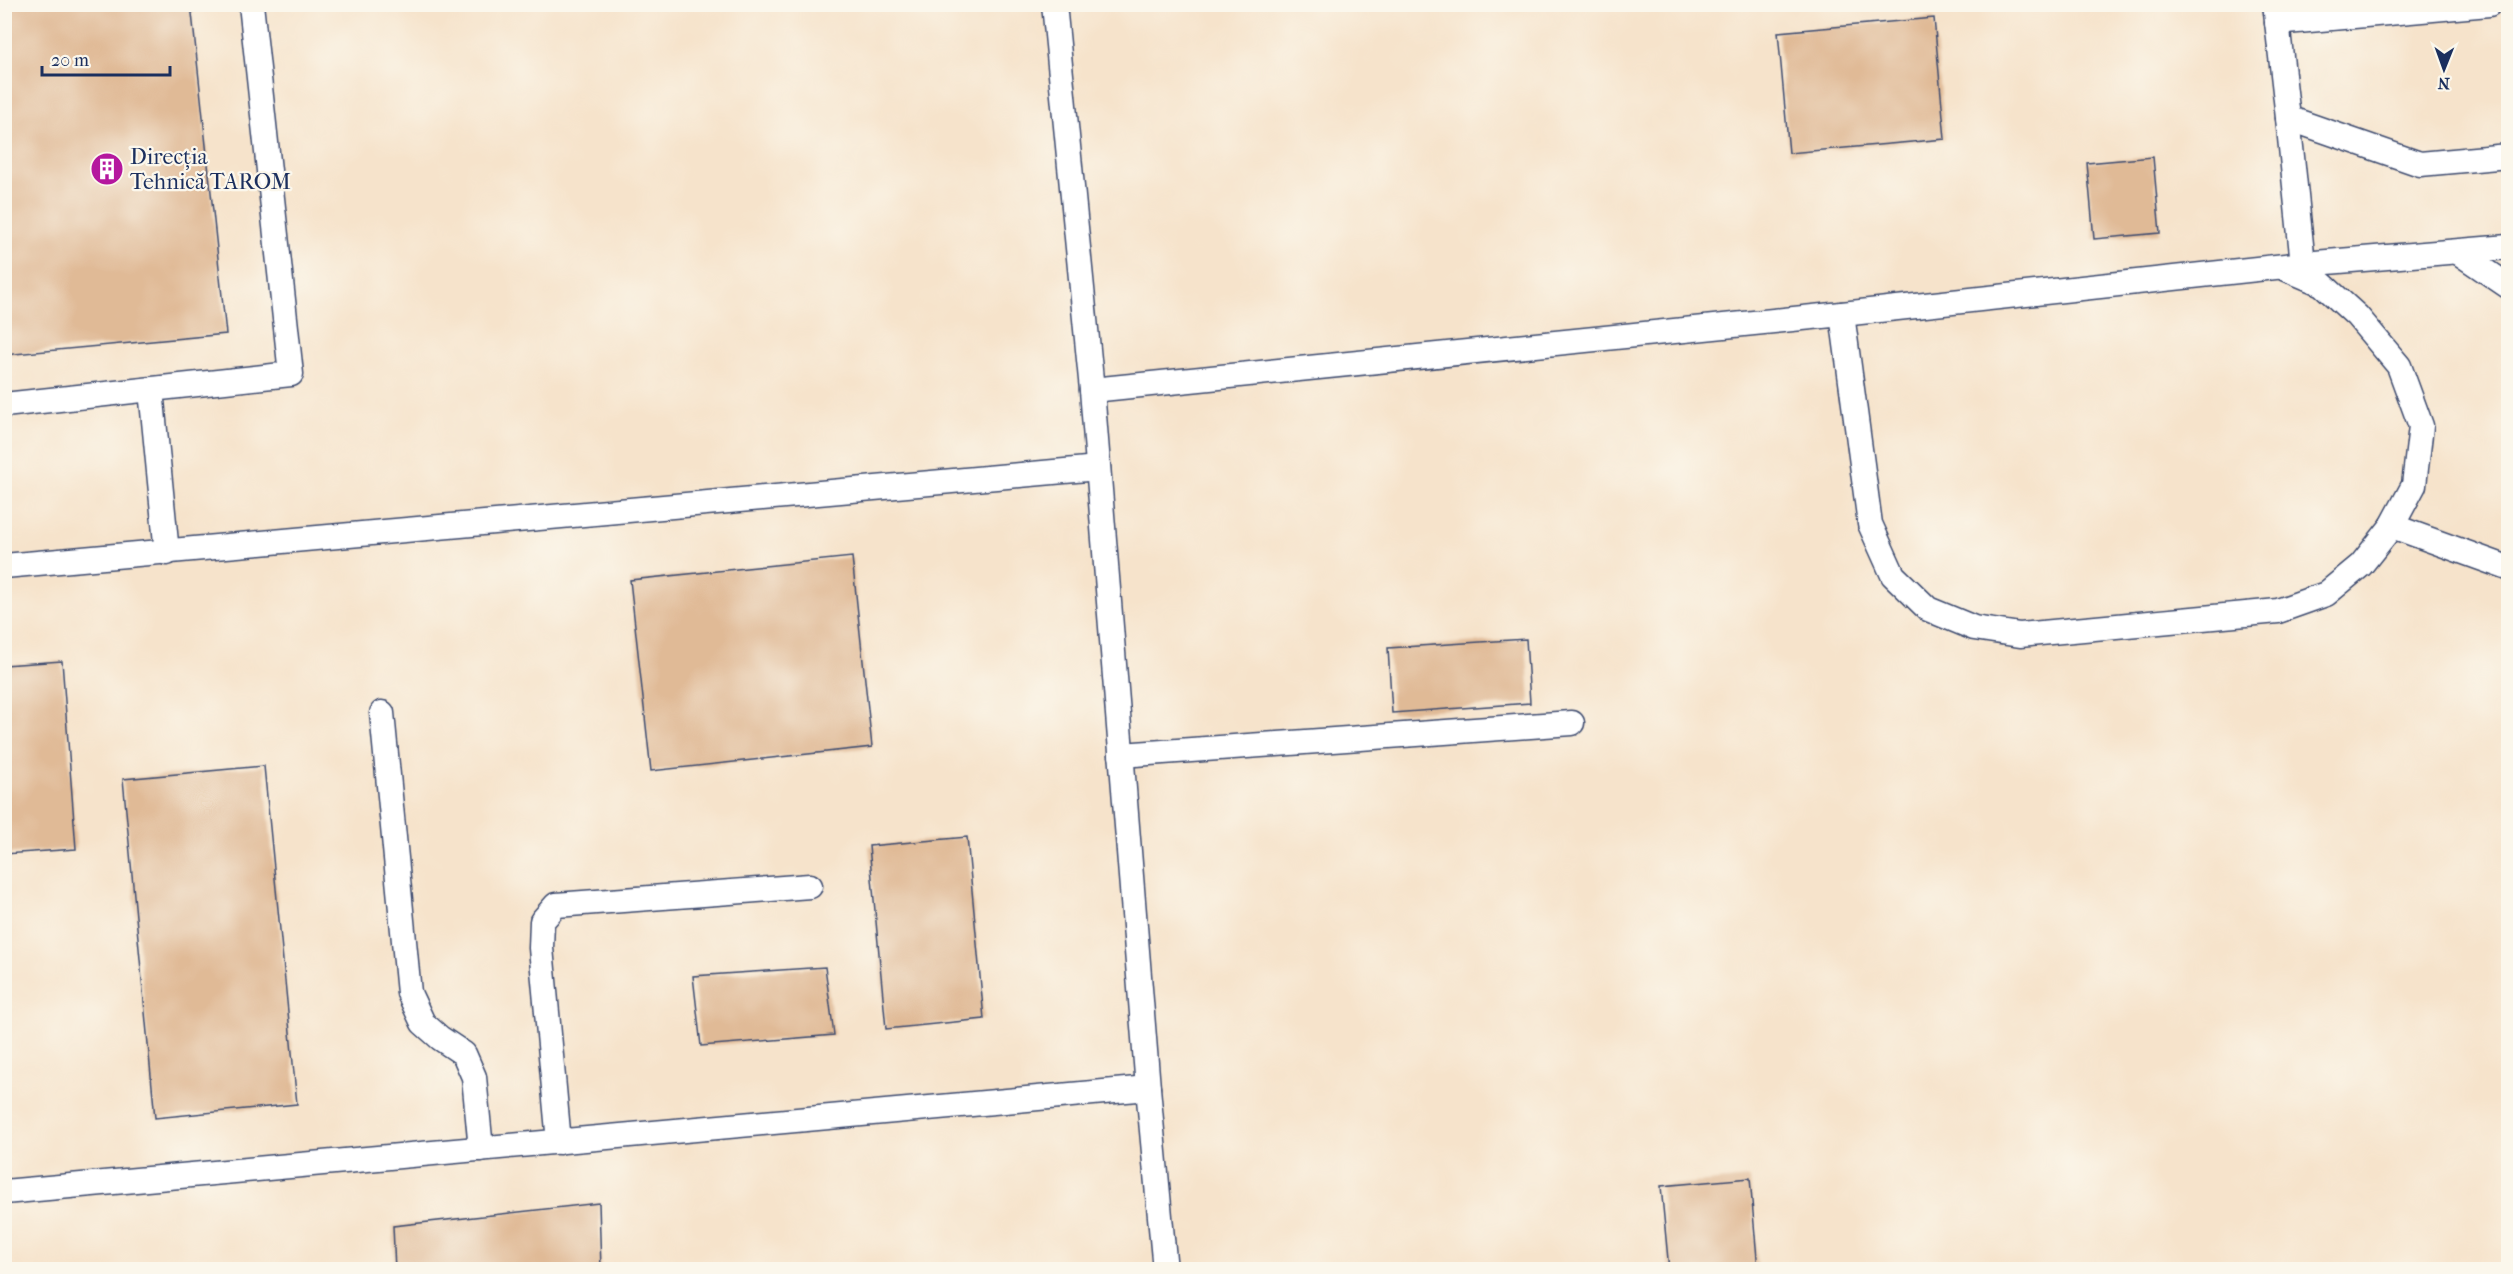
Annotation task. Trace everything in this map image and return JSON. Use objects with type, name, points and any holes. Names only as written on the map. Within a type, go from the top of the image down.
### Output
[{"type":"lane","points":[[4,405],[291,374],[251,4]]},
{"type":"lane","points":[[1054,4],[1092,390],[1148,1088],[1165,1269]]},
{"type":"lane","points":[[2293,266],[2288,118],[2276,14],[2489,4]]},
{"type":"lane","points":[[2288,118],[2420,164],[2508,156]]},
{"type":"lane","points":[[1092,390],[2293,266],[2508,247]]},
{"type":"lane","points":[[2458,252],[2508,286]]},
{"type":"lane","points":[[1842,314],[1870,524],[1893,575],[1928,609],[1974,628],[2020,635],[2278,611],[2325,594],[2361,565],[2392,526],[2414,485],[2421,426],[2399,366],[2357,315],[2322,285],[2293,266]]},
{"type":"lane","points":[[151,390],[167,553]]},
{"type":"lane","points":[[4,566],[1098,468]]},
{"type":"lane","points":[[2392,526],[2508,568]]},
{"type":"lane","points":[[382,713],[409,993],[423,1023],[464,1054],[474,1077],[481,1149]]},
{"type":"lane","points":[[1122,755],[1572,723]]},
{"type":"lane","points":[[559,1142],[541,948],[542,921],[556,905],[810,886]]},
{"type":"lane","points":[[4,1192],[1148,1088]]},
{"type":"building","name":"Direcţia Tehnică TAROM","points":[[4,4],[191,4],[226,334],[4,355]]},
{"type":"building","points":[[1934,18],[1945,139],[1789,153],[1778,32]]},
{"type":"building","points":[[2153,157],[2160,233],[2094,239],[2087,163]]},
{"type":"building","points":[[852,557],[872,747],[651,771],[630,580]]},
{"type":"building","points":[[1526,639],[1530,703],[1392,713],[1388,648]]},
{"type":"building","points":[[62,661],[76,849],[4,854],[4,665]]},
{"type":"building","points":[[264,766],[297,1104],[155,1118],[123,779]]},
{"type":"building","points":[[967,837],[984,1019],[886,1029],[869,846]]},
{"type":"building","points":[[825,967],[834,1035],[701,1046],[693,976]]},
{"type":"building","points":[[1750,1178],[1758,1270],[1669,1270],[1661,1186]]},
{"type":"building","points":[[599,1203],[601,1270],[395,1270],[393,1226]]},
{"type":"place","name":"Direcţia Tehnică TAROM","points":[[107,169]]}]
